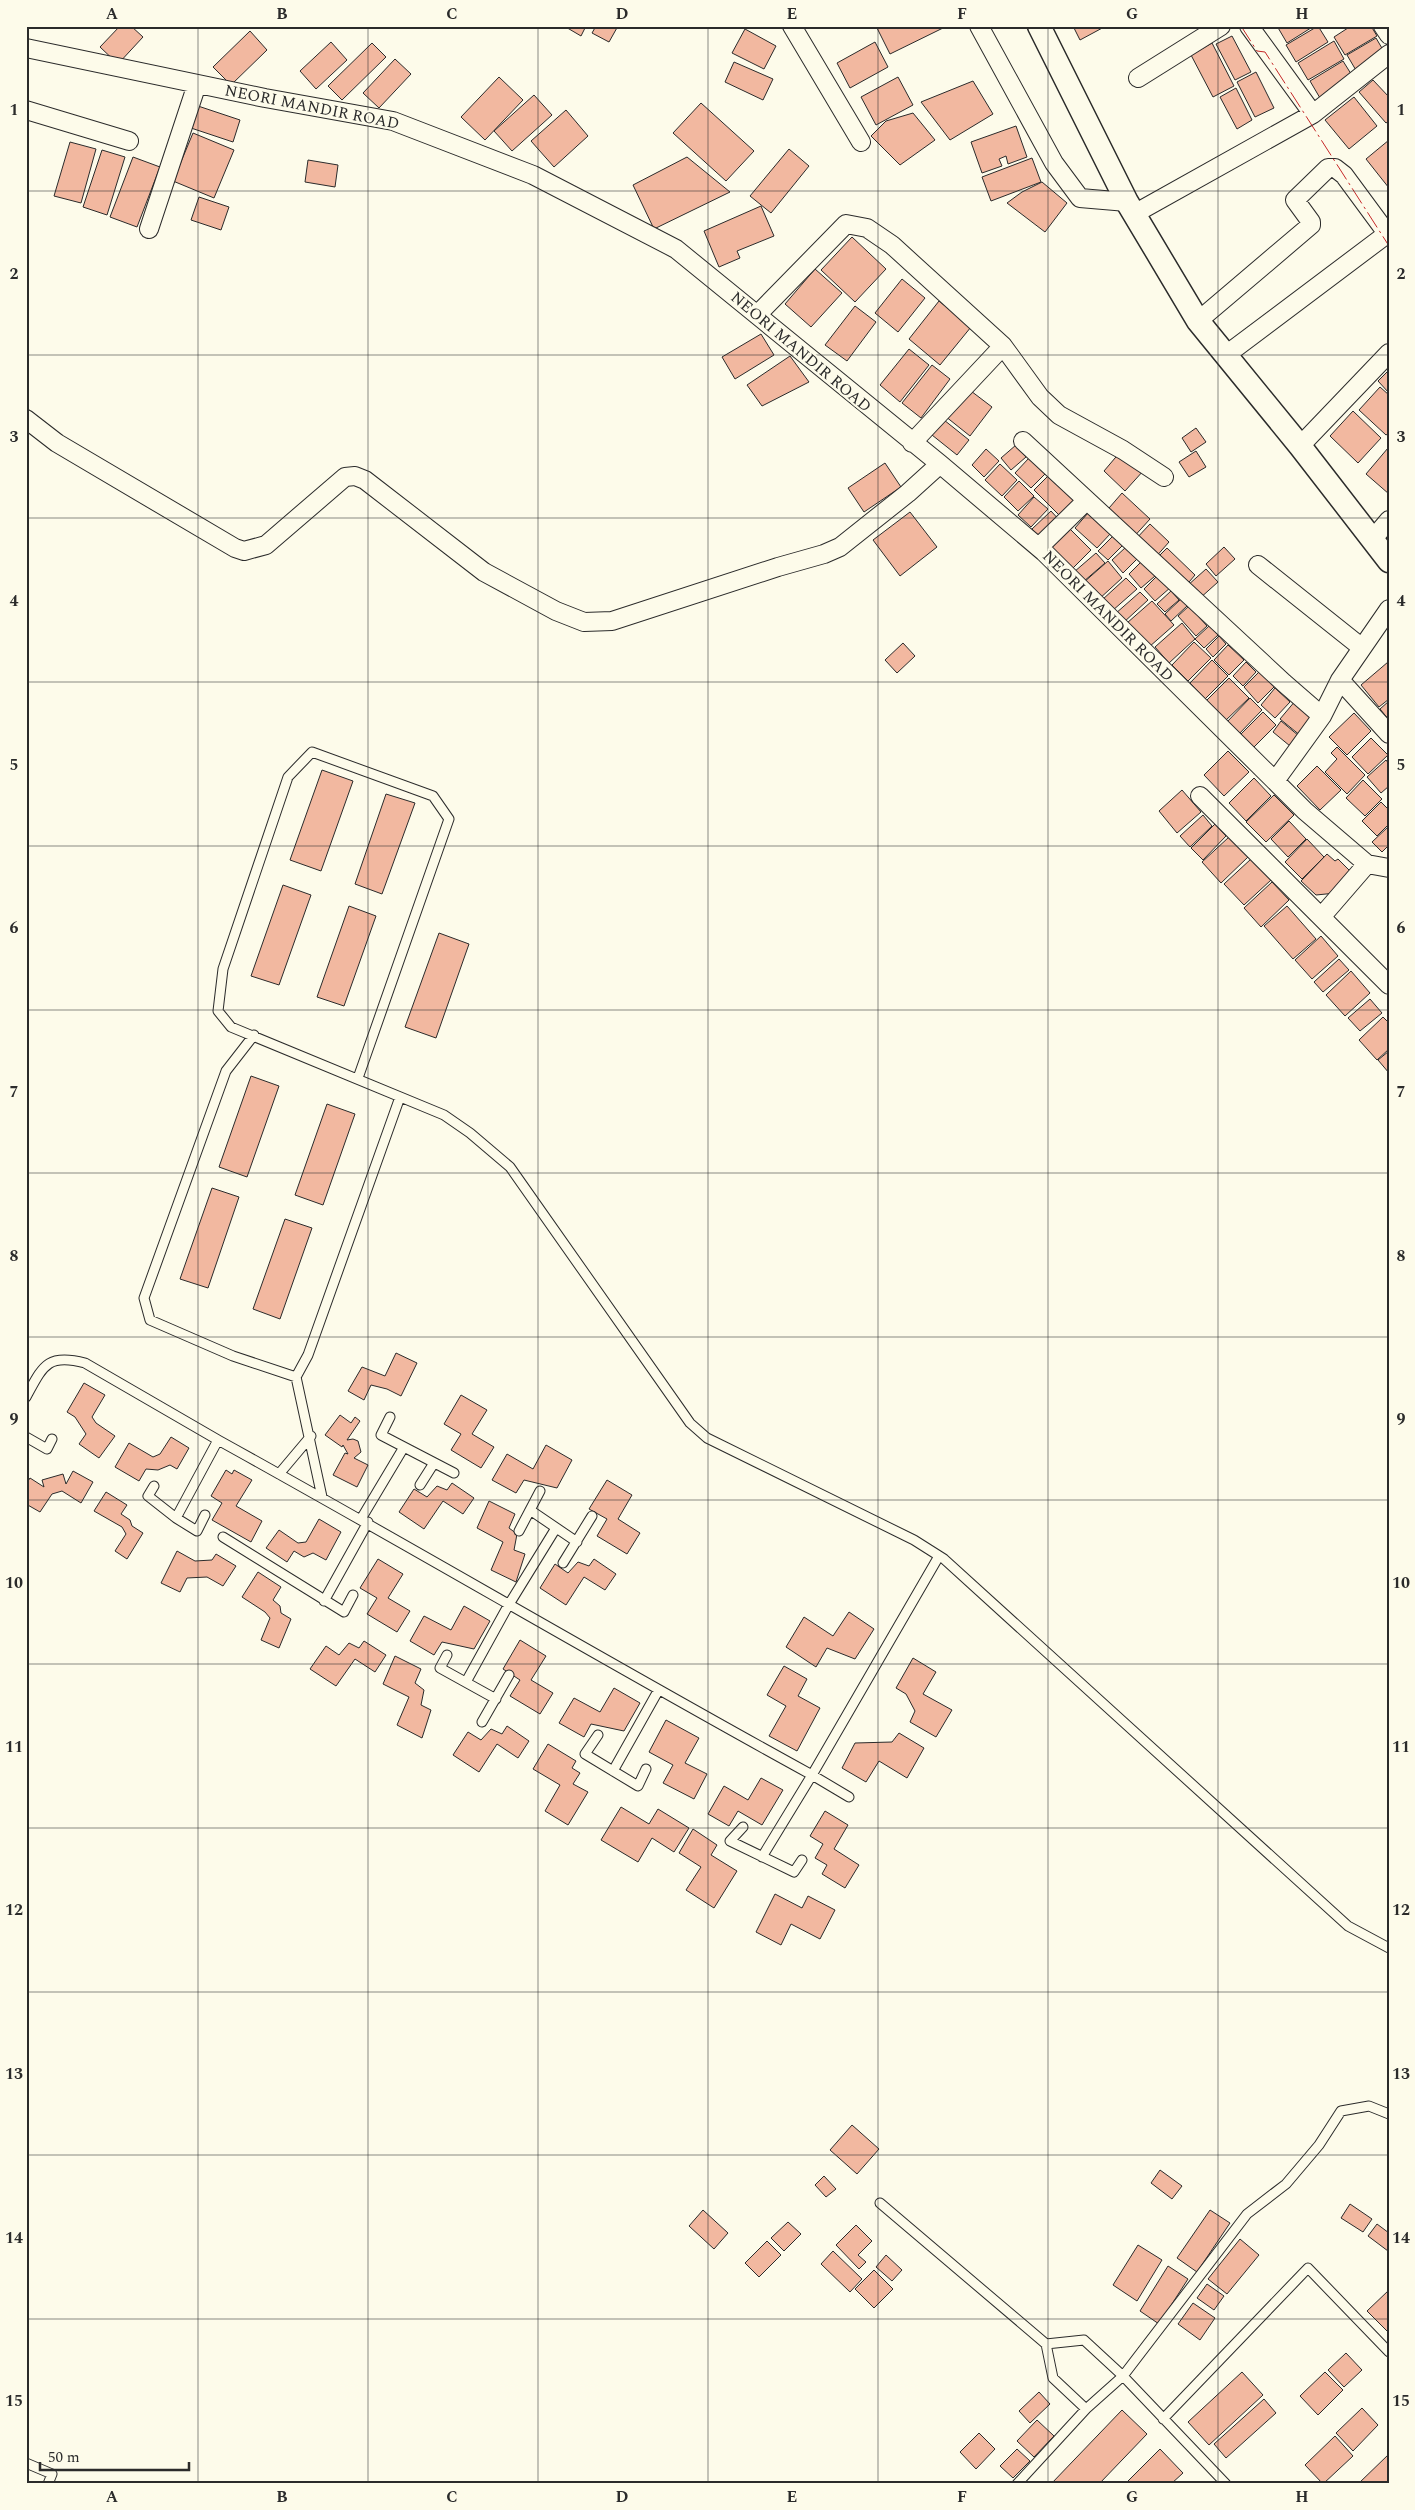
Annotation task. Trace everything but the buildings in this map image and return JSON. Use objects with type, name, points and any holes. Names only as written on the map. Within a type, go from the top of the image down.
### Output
[{"type":"street","points":[[980,26],[1054,163],[1080,198],[1131,208],[1313,114],[1389,54]]},
{"type":"street","points":[[1039,26],[1131,208],[1198,321],[1300,446],[1389,561]]},
{"type":"street","points":[[1138,78],[1221,26]]},
{"type":"street","points":[[1249,26],[1313,114]]},
{"type":"street","points":[[1383,26],[1389,35]]},
{"type":"street","points":[[788,28],[861,142]]},
{"type":"street","name":"NEORI MANDIR ROAD","points":[[26,48],[197,84],[393,121],[533,175],[676,249],[940,464],[1038,547],[1305,811],[1367,864]]},
{"type":"street","points":[[149,229],[197,84]]},
{"type":"street","points":[[26,110],[129,141]]},
{"type":"street","points":[[1198,321],[1311,226],[1311,222],[1295,200],[1328,168],[1335,168],[1344,175],[1388,235],[1226,355]]},
{"type":"street","points":[[757,315],[846,224],[867,228],[892,245],[1003,346],[1040,396],[1059,415],[1123,450],[1164,477]]},
{"type":"street","points":[[912,443],[1003,346]]},
{"type":"street","points":[[1300,446],[1389,353]]},
{"type":"street","points":[[26,419],[65,448],[235,548],[244,551],[266,545],[345,478],[355,476],[365,480],[484,572],[556,611],[593,623],[612,621],[778,566],[824,554],[840,547],[940,464]]},
{"type":"street","points":[[1023,441],[1086,501],[1322,716]]},
{"type":"street","points":[[1038,547],[1086,501]]},
{"type":"street","points":[[1372,540],[1389,520]]},
{"type":"street","points":[[1258,566],[1361,647]]},
{"type":"street","points":[[1275,781],[1322,716],[1340,680],[1389,609]]},
{"type":"street","points":[[1340,680],[1389,734]]},
{"type":"street","points":[[1200,796],[1389,985]]},
{"type":"street","points":[[1322,916],[1367,864],[1389,868]]},
{"type":"lane","points":[[358,1078],[449,819],[433,796],[312,752],[288,777],[223,969],[218,1010],[231,1027],[444,1115],[470,1133],[510,1167],[690,1423],[707,1438],[914,1540],[940,1556],[1348,1926],[1389,1948]]},
{"type":"lane","points":[[254,1035],[226,1071],[144,1298],[150,1320],[233,1356],[296,1376]]},
{"type":"lane","points":[[322,1497],[311,1436],[296,1376],[308,1355],[400,1097]]},
{"type":"lane","points":[[26,1397],[42,1367],[50,1362],[67,1358],[85,1363],[364,1521],[508,1606],[812,1775],[848,1797]]},
{"type":"lane","points":[[390,1417],[381,1435],[454,1473]]},
{"type":"lane","points":[[279,1474],[311,1436]]},
{"type":"lane","points":[[26,1437],[47,1449],[52,1439]]},
{"type":"lane","points":[[176,1518],[218,1440]]},
{"type":"lane","points":[[324,1601],[404,1447]]},
{"type":"lane","points":[[420,1485],[434,1463]]},
{"type":"lane","points":[[154,1486],[148,1496],[176,1518],[197,1531],[206,1515]]},
{"type":"lane","points":[[519,1531],[540,1491]]},
{"type":"lane","points":[[530,1510],[577,1542]]},
{"type":"lane","points":[[564,1563],[592,1516]]},
{"type":"lane","points":[[466,1682],[508,1606],[556,1528]]},
{"type":"lane","points":[[223,1537],[344,1612],[352,1595]]},
{"type":"lane","points":[[762,1857],[940,1556]]},
{"type":"lane","points":[[447,1655],[440,1668],[496,1698]]},
{"type":"lane","points":[[482,1722],[509,1675]]},
{"type":"lane","points":[[613,1771],[658,1691]]},
{"type":"lane","points":[[598,1735],[585,1754],[638,1786],[646,1769]]},
{"type":"lane","points":[[744,1827],[730,1841],[794,1872],[802,1860]]},
{"type":"lane","points":[[1017,2484],[1086,2410],[1123,2376],[1247,2214],[1286,2184],[1319,2145],[1341,2111],[1369,2106],[1389,2114]]},
{"type":"lane","points":[[880,2203],[1046,2344],[1053,2378],[1086,2410]]},
{"type":"lane","points":[[1163,2419],[1308,2268],[1389,2352]]},
{"type":"lane","points":[[1046,2344],[1084,2340],[1123,2376],[1226,2484]]},
{"type":"lane","points":[[26,2463],[52,2474],[48,2484]]},
{"type":"power","points":[[1241,26],[1257,51],[1265,52],[1389,246]]}]
